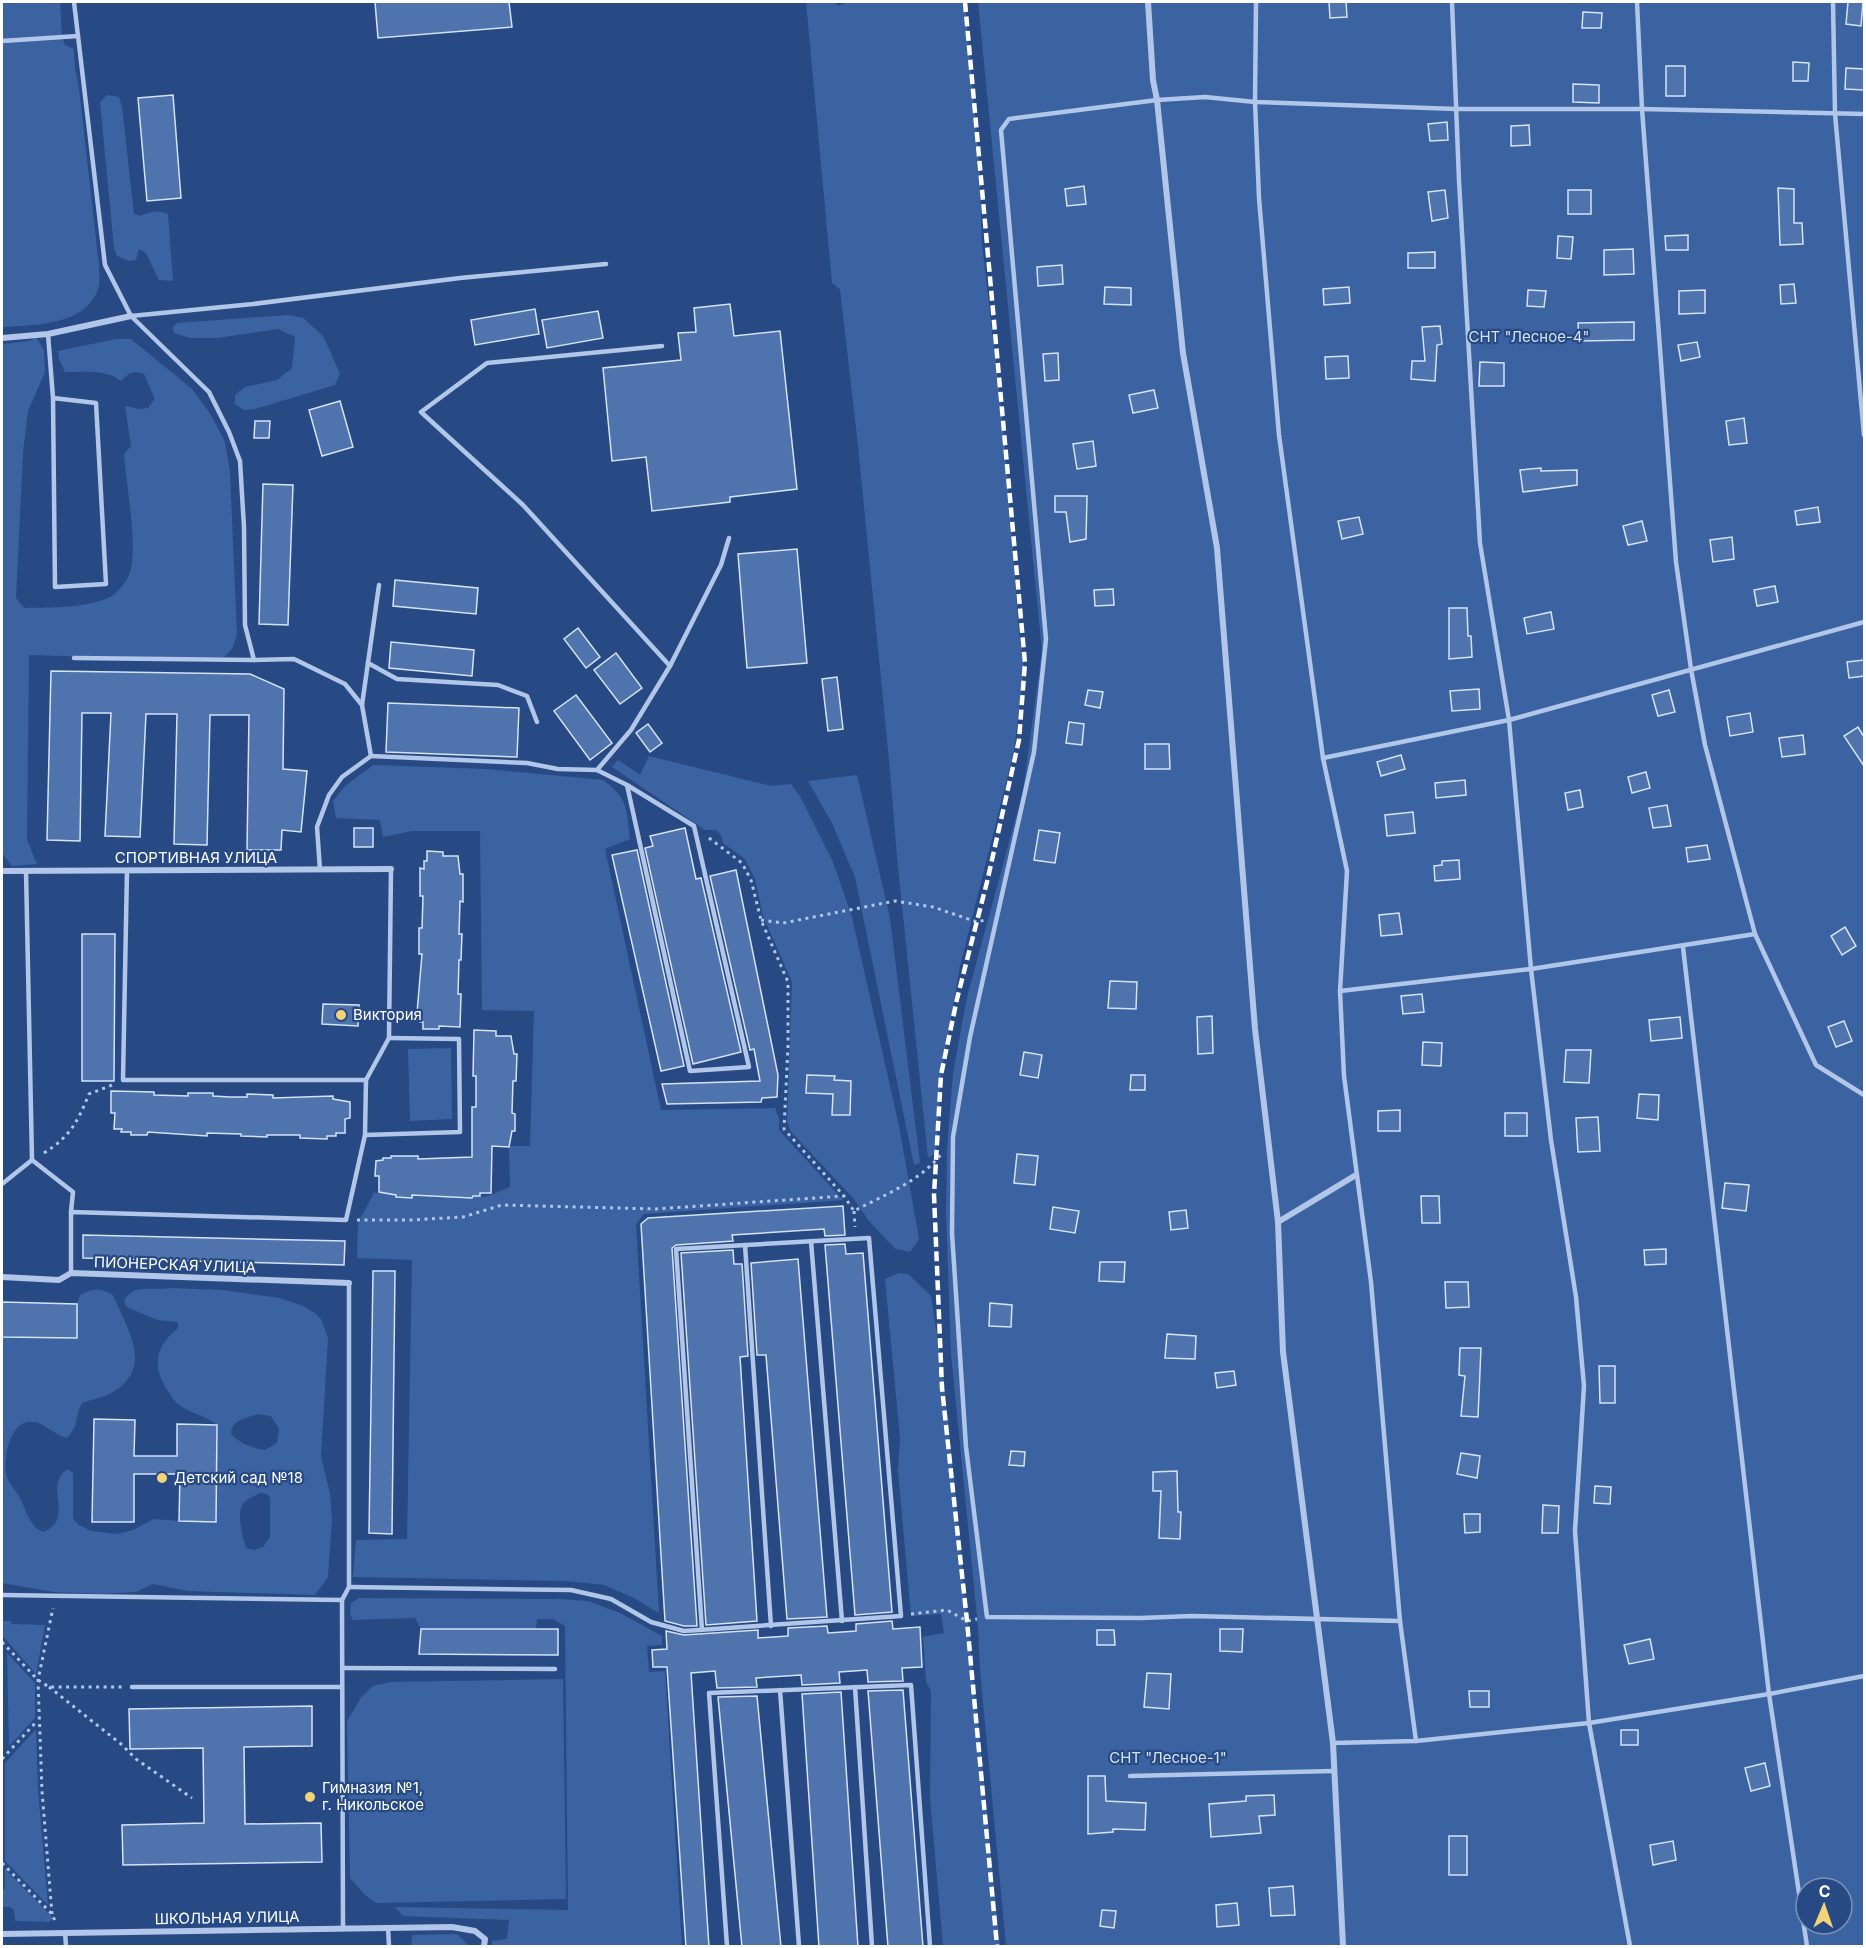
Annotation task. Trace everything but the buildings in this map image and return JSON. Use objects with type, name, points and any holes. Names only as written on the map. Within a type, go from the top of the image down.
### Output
[{"type":"street","points":[[1148,2],[1153,80],[1184,353],[1217,548],[1256,1029],[1278,1222],[1283,1352],[1333,1743],[1343,1947]]},
{"type":"street","points":[[2,338],[48,334],[131,316]]},
{"type":"street","name":"СПОРТИВНАЯ УЛИЦА","points":[[2,871],[391,869]]},
{"type":"street","points":[[1278,1222],[1356,1174]]},
{"type":"street","name":"ПИОНЕРСКАЯ УЛИЦА","points":[[2,1277],[59,1281],[71,1273],[349,1283]]},
{"type":"street","name":"ШКОЛЬНАЯ УЛИЦА","points":[[2,1934],[452,1927],[475,1931],[485,1939],[484,1947]]},
{"type":"lane","points":[[74,2],[105,265],[131,316],[209,392],[229,432],[240,461],[244,527],[245,625],[254,660]]},
{"type":"lane","points":[[1256,2],[1255,102],[1259,198],[1279,435],[1323,758],[1347,871],[1340,991],[1344,1076],[1371,1282],[1400,1621],[1416,1741]]},
{"type":"lane","points":[[1452,2],[1459,181],[1480,543],[1509,720],[1531,969],[1551,1140],[1576,1297],[1584,1386],[1575,1531],[1589,1723],[1630,1947]]},
{"type":"lane","points":[[1636,2],[1676,562],[1691,669],[1705,745],[1755,934],[1816,1065],[1864,1095]]},
{"type":"lane","points":[[1833,2],[1835,114],[1864,435]]},
{"type":"lane","points":[[2,41],[78,36]]},
{"type":"lane","points":[[1400,1621],[1318,1618],[987,1617],[966,1447],[952,1233],[953,1137],[970,1037],[1034,752],[1046,639],[1001,130],[1009,119],[1157,100],[1205,97],[1255,102],[1457,109],[1642,109],[1864,114]]},
{"type":"lane","points":[[131,316],[253,304],[460,278],[606,264]]},
{"type":"lane","points":[[48,334],[53,398],[55,587],[106,584],[96,403],[53,398]]},
{"type":"lane","points":[[662,346],[487,363],[422,412],[523,505],[670,666]]},
{"type":"lane","points":[[597,770],[631,730],[670,666],[722,565],[729,538]]},
{"type":"lane","points":[[371,756],[362,705],[380,585]]},
{"type":"lane","points":[[1323,758],[1509,720],[1864,622]]},
{"type":"lane","points":[[74,658],[294,659],[345,684],[362,705]]},
{"type":"lane","points":[[368,663],[397,679],[498,685],[527,696],[537,722]]},
{"type":"lane","points":[[320,870],[317,827],[329,795],[342,777],[371,756],[527,763],[558,769],[597,770],[627,785],[694,826],[749,1067],[690,1071],[627,785]]},
{"type":"lane","points":[[71,1212],[346,1220],[365,1135],[366,1080],[389,1038],[391,869]]},
{"type":"lane","points":[[127,870],[123,1080],[366,1080]]},
{"type":"lane","points":[[26,871],[32,1160]]},
{"type":"lane","points":[[1340,991],[1531,969],[1755,934]]},
{"type":"lane","points":[[1683,947],[1769,1694],[1807,1947]]},
{"type":"lane","points":[[365,1135],[460,1132],[459,1040],[389,1038]]},
{"type":"lane","points":[[2,1184],[32,1160]]},
{"type":"lane","points":[[32,1160],[73,1192],[71,1273]]},
{"type":"lane","points":[[349,1587],[571,1590],[611,1599],[651,1622],[684,1631],[702,1630],[771,1626],[901,1616],[869,1238],[676,1249],[702,1630]]},
{"type":"lane","points":[[811,1241],[842,1620]]},
{"type":"lane","points":[[744,1245],[771,1626]]},
{"type":"lane","points":[[343,1928],[342,1600],[349,1587],[349,1283]]},
{"type":"lane","points":[[2,1595],[342,1600]]},
{"type":"lane","points":[[342,1668],[555,1669]]},
{"type":"lane","points":[[1333,1743],[1416,1741],[1589,1723],[1864,1676]]},
{"type":"lane","points":[[727,1947],[709,1693],[912,1685],[930,1947]]},
{"type":"lane","points":[[132,1687],[342,1687]]},
{"type":"lane","points":[[855,1687],[872,1947]]},
{"type":"lane","points":[[780,1690],[800,1947]]},
{"type":"lane","points":[[1130,1776],[1333,1772]]},
{"type":"lane","points":[[388,1928],[389,1947]]},
{"type":"lane","points":[[65,1932],[66,1947]]},
{"type":"path","points":[[694,826],[742,863],[751,880],[761,920],[788,982],[784,1129],[844,1196],[854,1211],[856,1239]]},
{"type":"path","points":[[761,920],[783,923],[895,901],[933,907],[977,922],[996,918]]},
{"type":"path","points":[[32,1160],[55,1146],[76,1124],[89,1094],[123,1080]]},
{"type":"path","points":[[854,1211],[913,1180],[936,1161],[953,1137]]},
{"type":"path","points":[[346,1220],[464,1217],[502,1205],[656,1209],[844,1196]]},
{"type":"path","points":[[52,1914],[42,1791],[38,1680],[53,1608]]},
{"type":"path","points":[[901,1616],[947,1610],[967,1621],[987,1617]]},
{"type":"path","points":[[2,1642],[38,1680],[121,1744],[136,1759],[192,1798]]},
{"type":"path","points":[[49,1687],[132,1687]]},
{"type":"path","points":[[2,1759],[38,1720]]},
{"type":"path","points":[[2,1863],[56,1919]]},
{"type":"green space","points":[[2,2],[60,2],[62,37],[65,45],[74,49],[99,266],[99,285],[94,298],[85,309],[73,316],[44,324],[2,327]]},
{"type":"green space","points":[[806,2],[835,2],[838,6],[847,2],[965,2],[979,158],[982,244],[1004,433],[1019,631],[1024,668],[1014,751],[960,966],[942,1070],[936,1153],[928,1158],[858,446],[840,289],[832,283]]},
{"type":"green space","name":"СНТ \"Лесное-4\"","points":[[978,2],[1864,2],[1864,1946],[1006,1946],[951,1354],[946,1212],[947,1149],[953,1073],[967,997],[1023,791],[1042,651]]},
{"type":"green space","points":[[107,95],[119,97],[122,106],[134,214],[141,216],[158,212],[168,214],[173,281],[159,280],[146,253],[139,249],[136,260],[129,261],[117,256],[114,248],[100,102]]},
{"type":"green space","points":[[289,315],[303,318],[323,336],[340,373],[335,385],[255,409],[244,410],[235,404],[235,395],[245,387],[277,380],[292,368],[295,337],[278,329],[217,338],[190,338],[174,333],[173,327],[177,323]]},
{"type":"green space","points":[[36,337],[44,350],[45,372],[28,411],[23,453],[16,598],[24,608],[91,603],[112,596],[128,578],[133,550],[124,454],[131,446],[125,406],[148,408],[155,399],[144,374],[131,373],[121,381],[102,373],[65,372],[58,351],[116,339],[131,339],[192,389],[211,415],[225,442],[230,472],[237,635],[232,649],[224,657],[166,659],[29,655],[27,840],[37,864],[12,866],[2,853],[2,344],[30,341]]},
{"type":"green space","points":[[649,756],[771,786],[791,784],[800,796],[833,862],[852,917],[899,1126],[919,1239],[910,1252],[896,1249],[883,1236],[853,1198],[791,1132],[787,1121],[792,982],[763,916],[755,879],[745,859],[723,843],[721,835],[716,830],[705,830],[612,767],[618,760],[640,775]]},
{"type":"green space","points":[[373,765],[487,769],[603,780],[618,793],[625,805],[630,839],[605,849],[661,1110],[775,1108],[779,1118],[779,1130],[843,1200],[644,1214],[636,1224],[659,1613],[632,1597],[604,1585],[565,1581],[353,1577],[356,1540],[407,1539],[412,1260],[357,1258],[358,1223],[374,1193],[485,1197],[510,1187],[509,1146],[530,1146],[534,1011],[482,1010],[480,831],[412,831],[383,837],[380,820],[336,818],[333,801],[345,786]]},
{"type":"green space","points":[[857,775],[890,918],[920,1163],[914,1165],[855,877],[832,823],[808,781]]},
{"type":"green space","points":[[451,1048],[452,1119],[410,1121],[408,1049]]},
{"type":"green space","points":[[899,1273],[908,1274],[931,1296],[944,1381],[1000,1946],[943,1946],[930,1799],[931,1691],[926,1682],[923,1637],[944,1633],[941,1614],[911,1616],[898,1471],[900,1438],[885,1279]]},
{"type":"green space","name":"Детский сад №18","points":[[101,1290],[113,1295],[134,1346],[133,1371],[126,1382],[113,1392],[82,1403],[74,1429],[67,1438],[36,1422],[24,1423],[14,1432],[8,1446],[6,1474],[28,1517],[34,1526],[43,1532],[52,1526],[59,1511],[58,1483],[68,1469],[73,1473],[73,1519],[91,1531],[118,1534],[133,1530],[154,1519],[216,1521],[217,1425],[175,1401],[161,1379],[159,1371],[158,1355],[165,1341],[178,1328],[178,1322],[157,1320],[127,1307],[124,1301],[128,1295],[138,1290],[223,1290],[279,1298],[301,1305],[321,1319],[328,1338],[321,1456],[330,1494],[332,1518],[328,1577],[315,1595],[188,1591],[153,1584],[136,1592],[100,1594],[54,1592],[2,1583],[2,1337],[77,1338],[77,1304],[80,1295],[89,1291]],"holes":[[[258,1414],[271,1416],[279,1429],[277,1443],[265,1450],[246,1445],[231,1434],[237,1422]],[[260,1493],[267,1494],[270,1498],[270,1537],[263,1547],[254,1550],[246,1548],[240,1513],[244,1502]]]},
{"type":"green space","points":[[359,1598],[588,1601],[620,1613],[662,1636],[662,1645],[647,1646],[649,1672],[665,1671],[682,1946],[492,1946],[492,1941],[507,1939],[509,1920],[403,1916],[395,1907],[568,1910],[565,1626],[553,1619],[537,1619],[536,1629],[421,1629],[415,1618],[353,1620],[350,1614],[351,1603]]},
{"type":"green space","points":[[2,1621],[11,1621],[11,1624],[45,1625],[36,1674],[2,1635]]},
{"type":"green space","points":[[7,1653],[35,1683],[35,1718],[9,1746]]},
{"type":"green space","points":[[563,1679],[566,1899],[376,1903],[365,1895],[350,1878],[347,1721],[362,1696],[373,1686],[391,1682]]},
{"type":"green space","points":[[36,1729],[38,1790],[48,1905],[5,1861],[5,1763]]},
{"type":"green space","points":[[5,1869],[53,1918],[49,1922],[15,1921],[14,1910],[10,1907],[2,1907]]},
{"type":"green space","points":[[457,1934],[469,1946],[411,1946],[412,1935]]},
{"type":"railway","points":[[965,2],[1025,663],[1019,740],[941,1075],[934,1195],[942,1388],[967,1621],[997,1946]]},
{"type":"place","name":"Виктория","points":[[341,1015]]},
{"type":"place","name":"Детский сад №18","points":[[162,1478]]},
{"type":"place","name":"Гимназия №1, г. Никольское","points":[[310,1797]]},
{"type":"park label","name":"СНТ \"Лесное-1\"","points":[[1168,1758]]}]
